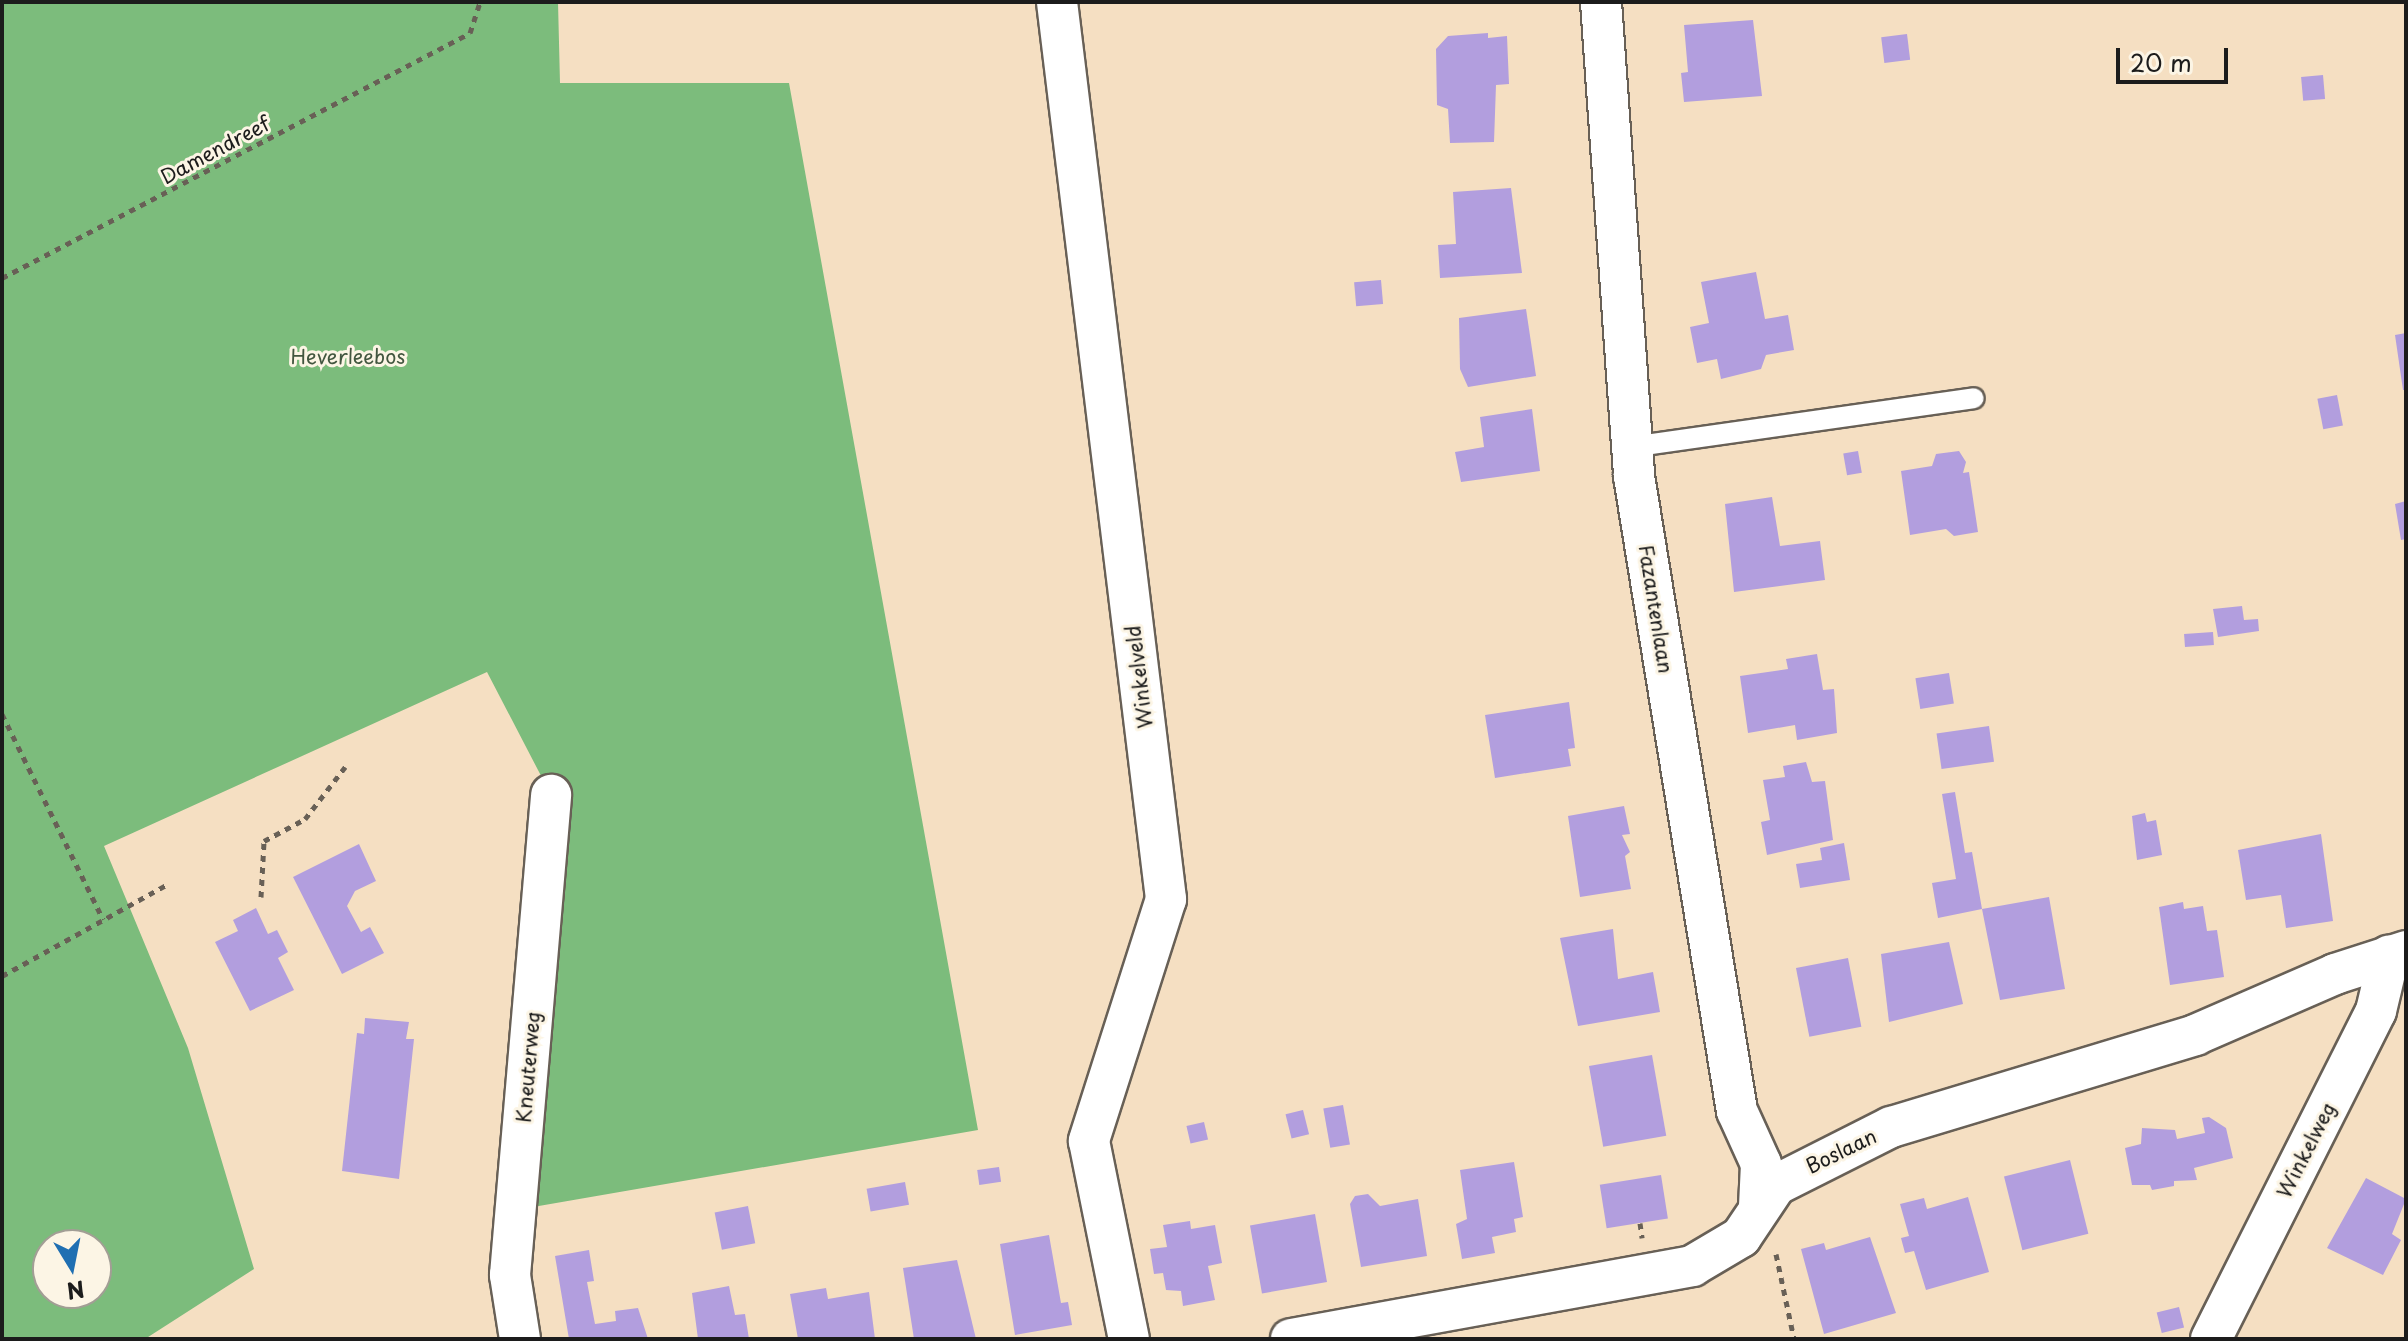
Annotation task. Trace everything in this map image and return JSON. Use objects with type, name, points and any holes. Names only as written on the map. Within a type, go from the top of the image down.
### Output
[{"type":"street","name":"Winkelveld","points":[[1057,2],[1166,899],[1089,1141],[1129,1339]]},
{"type":"street","name":"Fazantenlaan","points":[[1601,2],[1631,447],[1737,1111],[1761,1164],[1759,1207]]},
{"type":"street","name":"Kneuterweg","points":[[520,1339],[510,1275],[551,795]]},
{"type":"street","name":"Boslaan","points":[[1291,1339],[1692,1266],[1741,1237],[1776,1185],[1891,1127],[2195,1035],[2397,953]]},
{"type":"street","name":"Winkelweg","points":[[2211,1339],[2376,1011],[2397,953]]},
{"type":"lane","points":[[1631,447],[1974,398]]},
{"type":"path","name":"Damendreef","points":[[2,278],[443,49],[470,33],[480,2]]},
{"type":"path","points":[[2,714],[103,919]]},
{"type":"path","points":[[261,897],[264,841],[305,819],[345,767]]},
{"type":"path","points":[[2,976],[168,884]]},
{"type":"path","points":[[1759,1207],[1770,1228],[1794,1339]]},
{"type":"green space","name":"Heverleebos","points":[[2,2],[558,2],[560,83],[789,83],[978,1130],[533,1207],[551,795],[487,672],[104,846],[188,1048],[254,1269],[145,1339],[2,1339]]},
{"type":"building","points":[[1753,20],[1762,96],[1684,102],[1681,73],[1688,72],[1684,25]]},
{"type":"building","points":[[1488,33],[1488,38],[1507,36],[1509,84],[1496,85],[1494,142],[1450,143],[1448,109],[1437,105],[1436,49],[1448,36]]},
{"type":"building","points":[[1907,34],[1910,60],[1884,63],[1881,37]]},
{"type":"building","points":[[2323,75],[2325,99],[2303,101],[2301,77]]},
{"type":"building","points":[[1511,188],[1522,273],[1440,278],[1438,245],[1456,244],[1453,192]]},
{"type":"building","points":[[1756,272],[1765,319],[1788,315],[1794,350],[1766,355],[1761,369],[1721,379],[1717,359],[1697,363],[1690,327],[1709,323],[1701,282]]},
{"type":"building","points":[[1381,280],[1383,304],[1356,306],[1354,282]]},
{"type":"building","points":[[1526,309],[1536,376],[1468,387],[1460,369],[1459,318]]},
{"type":"building","points":[[2406,333],[2406,390],[2403,390],[2395,335]]},
{"type":"building","points":[[2337,395],[2343,425],[2323,429],[2317,399]]},
{"type":"building","points":[[1532,409],[1540,471],[1461,482],[1455,452],[1484,447],[1480,417]]},
{"type":"building","points":[[1858,451],[1862,473],[1847,475],[1843,454]]},
{"type":"building","points":[[1959,451],[1966,462],[1963,473],[1969,472],[1978,532],[1954,536],[1946,529],[1910,535],[1901,471],[1932,466],[1936,454]]},
{"type":"building","points":[[1772,497],[1780,546],[1820,541],[1825,580],[1734,592],[1725,504]]},
{"type":"building","points":[[2406,501],[2406,539],[2401,540],[2395,504]]},
{"type":"building","points":[[2242,606],[2244,620],[2258,619],[2259,631],[2218,637],[2213,609]]},
{"type":"building","points":[[2213,632],[2214,645],[2185,647],[2184,634]]},
{"type":"building","points":[[1817,654],[1823,690],[1834,689],[1837,733],[1797,740],[1795,725],[1748,733],[1740,676],[1788,669],[1786,659]]},
{"type":"building","points":[[1949,673],[1954,704],[1920,709],[1915,678]]},
{"type":"building","points":[[1569,702],[1575,748],[1568,749],[1571,766],[1495,778],[1485,715]]},
{"type":"building","points":[[1989,726],[1994,762],[1942,769],[1937,733]]},
{"type":"building","points":[[1806,762],[1812,782],[1825,781],[1833,840],[1767,855],[1761,822],[1770,820],[1763,780],[1785,777],[1783,766]]},
{"type":"building","points":[[1955,792],[1965,853],[1972,852],[1982,909],[1938,918],[1932,883],[1956,879],[1942,794]]},
{"type":"building","points":[[1624,806],[1630,834],[1622,835],[1630,852],[1625,856],[1631,889],[1580,897],[1568,816]]},
{"type":"building","points":[[2145,813],[2147,822],[2156,820],[2162,855],[2137,860],[2132,816]]},
{"type":"building","points":[[2321,834],[2333,921],[2286,928],[2281,895],[2246,900],[2238,850]]},
{"type":"building","points":[[1844,843],[1850,880],[1800,888],[1796,864],[1822,860],[1820,848]]},
{"type":"building","points":[[359,844],[376,881],[355,891],[347,906],[361,932],[370,927],[384,953],[342,974],[293,877]]},
{"type":"building","points":[[2049,897],[2065,989],[2000,1000],[1982,909]]},
{"type":"building","points":[[2183,902],[2184,909],[2203,906],[2207,931],[2217,930],[2224,977],[2170,985],[2159,907]]},
{"type":"building","points":[[256,908],[268,934],[277,930],[288,952],[278,958],[294,990],[250,1011],[215,942],[238,931],[233,920]]},
{"type":"building","points":[[1613,929],[1618,979],[1653,972],[1660,1012],[1578,1026],[1560,938]]},
{"type":"building","points":[[1949,942],[1963,1004],[1889,1022],[1881,954]]},
{"type":"building","points":[[1848,958],[1861,1027],[1809,1037],[1796,968]]},
{"type":"building","points":[[365,1018],[409,1022],[406,1039],[414,1039],[399,1179],[342,1171],[357,1033],[364,1034]]},
{"type":"building","points":[[1652,1055],[1666,1136],[1603,1147],[1589,1066]]},
{"type":"building","points":[[1343,1105],[1350,1144],[1330,1148],[1323,1108]]},
{"type":"building","points":[[1303,1110],[1309,1134],[1292,1139],[1286,1114]]},
{"type":"building","points":[[2209,1117],[2226,1128],[2233,1158],[2194,1168],[2197,1180],[2174,1181],[2174,1186],[2152,1190],[2150,1185],[2132,1185],[2125,1148],[2141,1144],[2142,1128],[2175,1130],[2177,1139],[2205,1133],[2202,1118]]},
{"type":"building","points":[[1204,1122],[1208,1140],[1191,1144],[1186,1126]]},
{"type":"building","points":[[2070,1160],[2088,1234],[2022,1250],[2004,1176]]},
{"type":"building","points":[[1514,1162],[1523,1217],[1514,1219],[1516,1232],[1492,1237],[1495,1253],[1462,1259],[1456,1224],[1467,1219],[1460,1170]]},
{"type":"building","points":[[999,1167],[1001,1182],[979,1185],[977,1170]]},
{"type":"building","points":[[1661,1175],[1668,1218],[1607,1228],[1600,1185]]},
{"type":"building","points":[[2366,1178],[2406,1199],[2392,1234],[2401,1240],[2383,1275],[2327,1248]]},
{"type":"building","points":[[905,1182],[909,1205],[871,1211],[867,1189]]},
{"type":"building","points":[[1368,1194],[1380,1206],[1418,1199],[1427,1256],[1361,1267],[1350,1204],[1355,1196]]},
{"type":"building","points":[[1968,1197],[1989,1272],[1926,1290],[1914,1251],[1905,1253],[1901,1238],[1909,1236],[1900,1204],[1924,1198],[1927,1209]]},
{"type":"building","points":[[748,1206],[755,1243],[722,1250],[715,1212]]},
{"type":"building","points":[[1315,1214],[1327,1282],[1262,1293],[1250,1225]]},
{"type":"building","points":[[1190,1221],[1191,1229],[1215,1225],[1222,1263],[1208,1266],[1215,1300],[1183,1306],[1181,1291],[1166,1290],[1163,1273],[1154,1274],[1150,1249],[1167,1247],[1163,1225]]},
{"type":"building","points":[[1049,1235],[1061,1303],[1068,1302],[1072,1325],[1015,1335],[1000,1244]]},
{"type":"building","points":[[1870,1237],[1896,1313],[1824,1334],[1801,1249],[1824,1243],[1826,1250]]},
{"type":"building","points":[[589,1250],[594,1281],[587,1282],[595,1324],[616,1321],[615,1311],[638,1308],[648,1339],[569,1339],[555,1256]]},
{"type":"building","points":[[957,1260],[976,1339],[914,1339],[903,1268]]},
{"type":"building","points":[[729,1286],[735,1315],[745,1314],[749,1339],[698,1339],[692,1293]]},
{"type":"building","points":[[826,1288],[828,1299],[869,1292],[875,1339],[798,1339],[790,1294]]},
{"type":"building","points":[[2179,1307],[2184,1327],[2162,1333],[2157,1313]]}]
